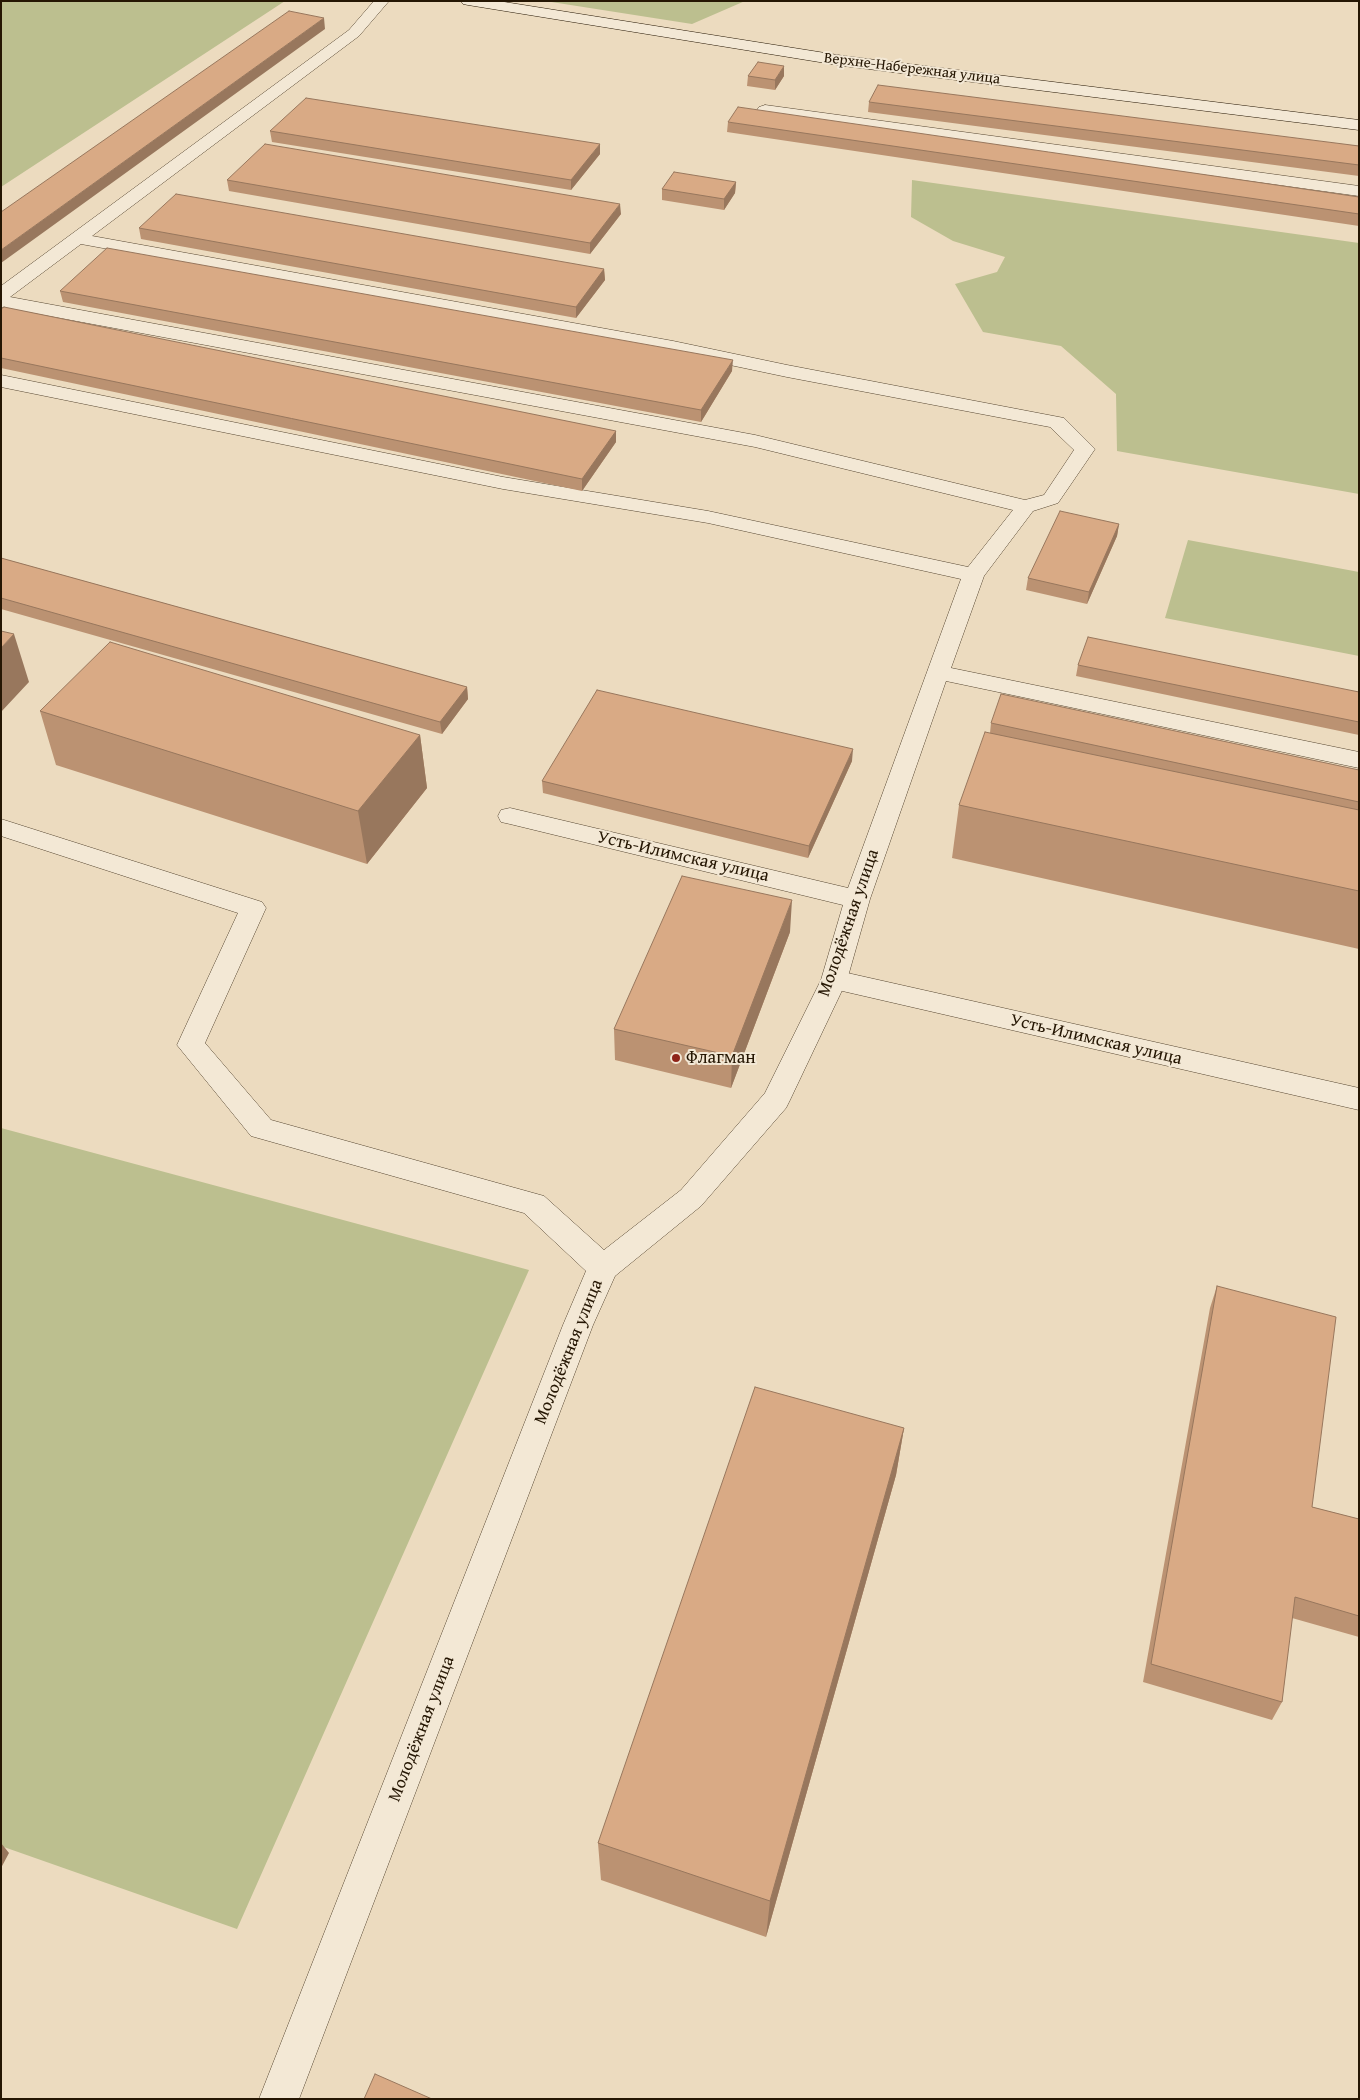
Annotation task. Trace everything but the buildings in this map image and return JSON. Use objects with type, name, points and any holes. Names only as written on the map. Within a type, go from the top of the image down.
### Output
[{"type":"street","points":[[1,295],[354,33],[382,1]]},
{"type":"street","name":"Верхне-Набережная улица","points":[[468,1],[844,61],[1359,125]]},
{"type":"street","points":[[765,110],[1359,191]]},
{"type":"street","points":[[1,301],[755,441],[1026,507],[1051,499],[1085,449],[1057,422],[673,348],[77,238]]},
{"type":"street","points":[[1,381],[502,484],[708,517],[973,575]]},
{"type":"street","name":"Молодёжная улица","points":[[279,2099],[574,1334],[603,1268],[690,1198],[776,1100],[834,980],[857,899],[973,575],[1026,507]]},
{"type":"street","points":[[937,672],[1359,760]]},
{"type":"street","name":"Усть-Илимская улица","points":[[510,816],[857,899]]},
{"type":"street","points":[[1,827],[253,908],[191,1045],[261,1128],[534,1204],[603,1268]]},
{"type":"street","name":"Усть-Илимская улица","points":[[834,980],[1359,1099]]},
{"type":"green space","points":[[1,1],[285,1],[1,187]]},
{"type":"green space","points":[[545,1],[745,1],[692,24]]},
{"type":"green space","points":[[912,180],[1359,243],[1359,494],[1117,451],[1116,394],[1061,346],[983,332],[955,284],[997,272],[1005,257],[953,241],[911,217]]},
{"type":"green space","points":[[1188,540],[1359,572],[1359,656],[1165,618]]},
{"type":"green space","points":[[1,1128],[529,1270],[237,1929],[1,1846]]},
{"type":"place","name":"Флагман","points":[[676,1058]]}]
